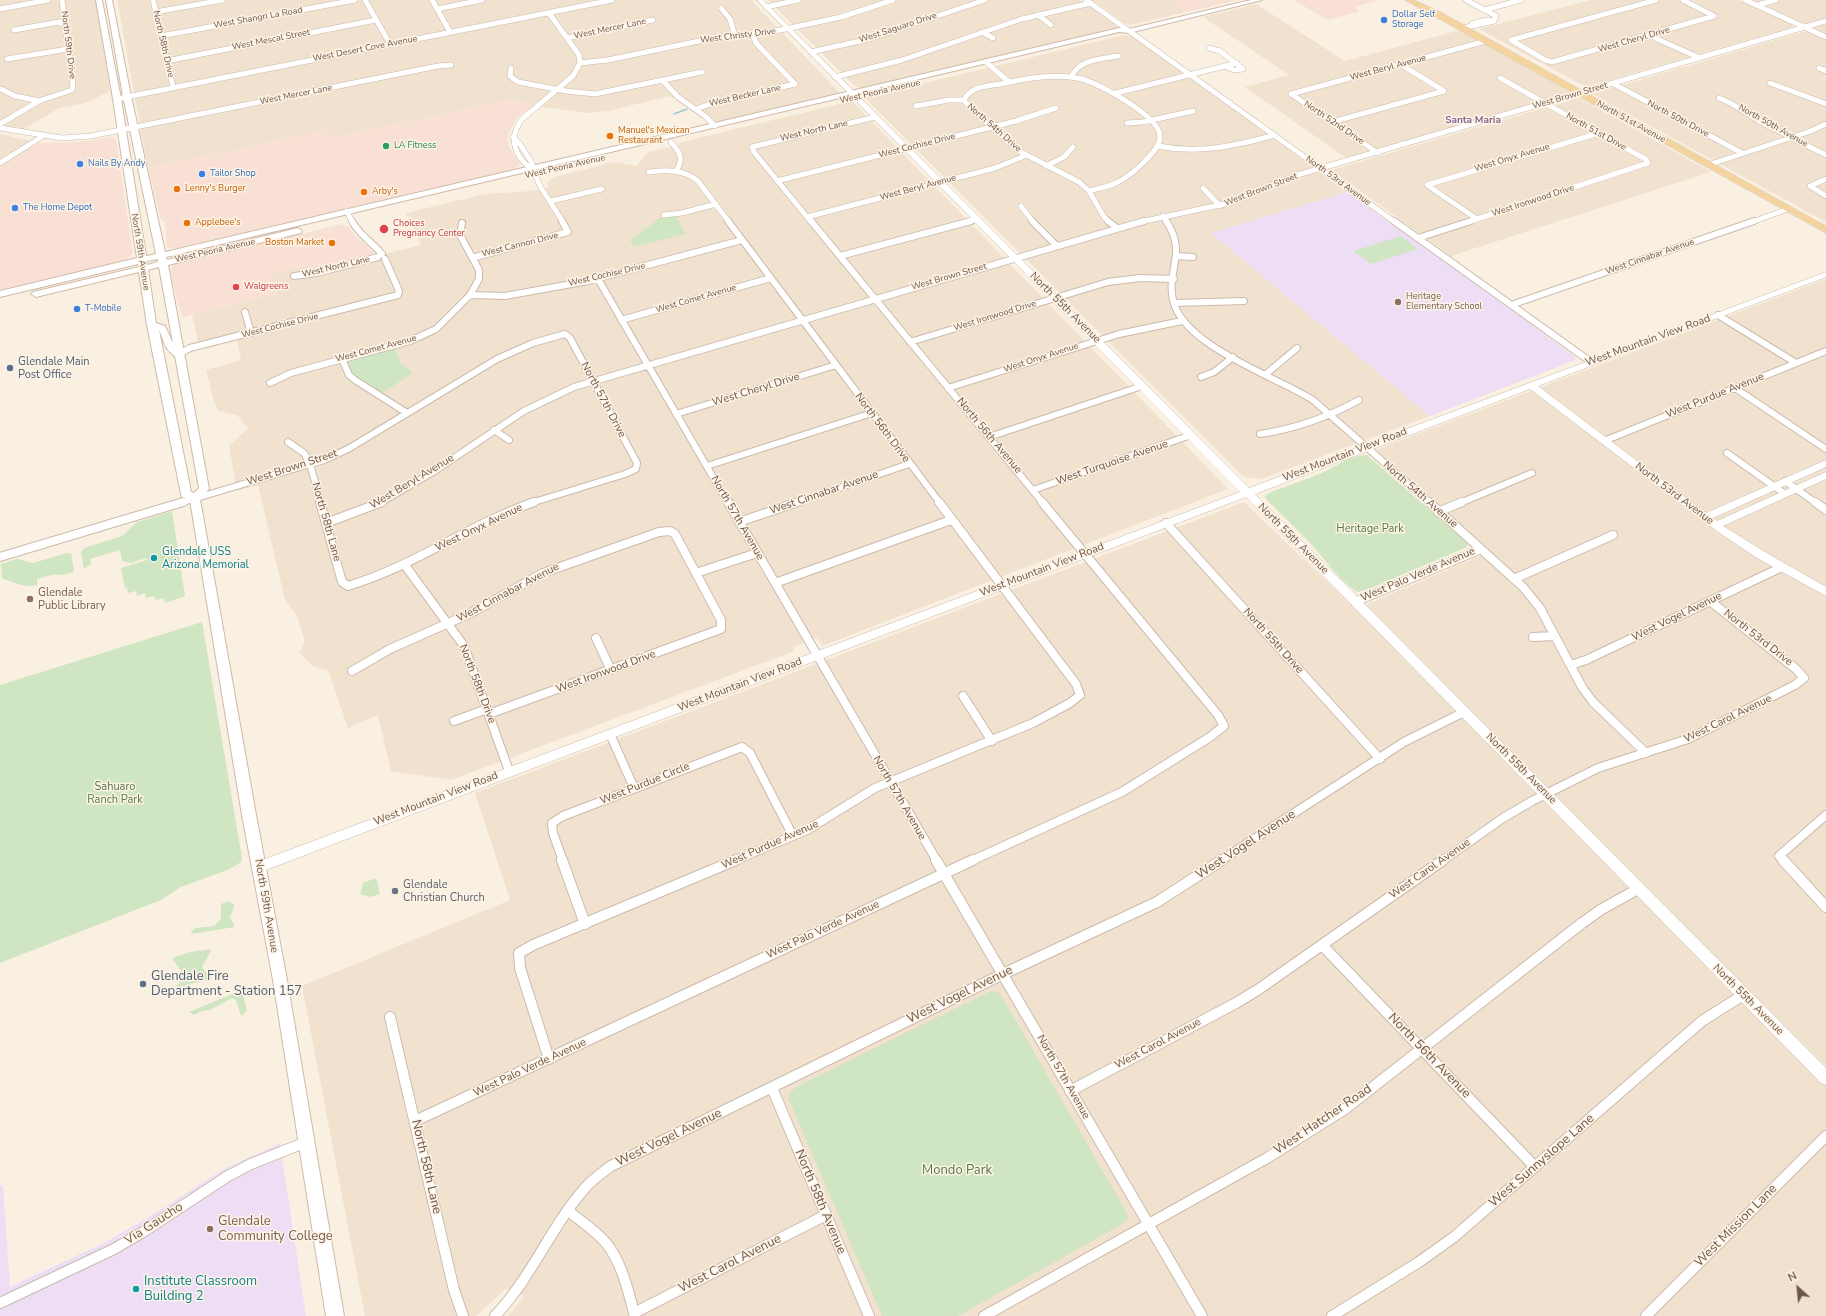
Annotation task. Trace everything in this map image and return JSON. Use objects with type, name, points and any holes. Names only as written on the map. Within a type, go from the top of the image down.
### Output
[{"type":"main road","name":"North 59th Avenue","points":[[99,0],[117,98],[121,132],[152,325],[186,494],[195,498]]},
{"type":"main road","name":"North 59th Avenue","points":[[109,0],[127,96],[137,128],[204,489],[195,498]]},
{"type":"main road","name":"West Peoria Avenue","points":[[532,171],[671,142],[988,64],[1126,34],[1129,31],[1259,0]]},
{"type":"main road","name":"North 51st Avenue","points":[[1408,0],[1436,13],[1826,230]]},
{"type":"main road","name":"North 51st Avenue","points":[[1418,0],[1435,9],[1436,13]]},
{"type":"main road","name":"West Peoria Avenue","points":[[0,302],[162,259],[715,126],[854,96]]},
{"type":"main road","name":"West Peoria Avenue","points":[[0,294],[142,264]]},
{"type":"main road","points":[[152,325],[157,325],[162,328],[170,348],[173,352],[179,354]]},
{"type":"main road","name":"North 59th Avenue","points":[[195,498],[280,980],[335,1316]]},
{"type":"street","points":[[0,9],[48,0]]},
{"type":"street","name":"North 59th Drive","points":[[39,100],[72,90],[73,86],[62,0]]},
{"type":"street","name":"North 58th Drive","points":[[153,0],[173,87]]},
{"type":"street","points":[[155,12],[223,0]]},
{"type":"street","name":"West Shangri La Road","points":[[161,36],[355,0]]},
{"type":"street","points":[[365,0],[390,44]]},
{"type":"street","points":[[432,0],[450,32]]},
{"type":"street","points":[[437,9],[482,0]]},
{"type":"street","name":"West Desert Cove Avenue","points":[[117,98],[612,0]]},
{"type":"street","name":"North 55th Avenue","points":[[760,0],[1826,1078]]},
{"type":"street","points":[[766,7],[798,0]]},
{"type":"street","name":"West Christy Drive","points":[[580,63],[608,60],[704,40],[753,35],[788,29],[841,17],[893,0]]},
{"type":"street","name":"West Saguaro Drive","points":[[811,52],[869,39],[985,0]]},
{"type":"street","points":[[1463,28],[1477,26],[1496,19],[1496,16],[1466,0]]},
{"type":"street","points":[[1484,10],[1521,0]]},
{"type":"street","name":"West Cheryl Drive","points":[[1656,0],[1511,40],[1545,60],[1552,62],[1714,16],[1684,0]]},
{"type":"street","points":[[1745,0],[1826,37]]},
{"type":"street","points":[[1757,5],[1776,0]]},
{"type":"street","points":[[835,77],[933,52],[1010,22],[1089,2]]},
{"type":"street","name":"North 53rd Avenue","points":[[1089,2],[1591,362]]},
{"type":"street","points":[[721,8],[730,19],[735,36]]},
{"type":"street","points":[[548,13],[579,55],[580,63],[573,76],[522,119],[515,128],[513,146],[524,165],[532,171],[551,201],[602,188]]},
{"type":"street","points":[[1038,15],[1051,25]]},
{"type":"street","name":"West Mescal Street","points":[[166,61],[376,20]]},
{"type":"street","name":"West Mercer Lane","points":[[567,38],[653,20]]},
{"type":"street","points":[[14,30],[65,21]]},
{"type":"street","name":"West Brown Street","points":[[593,381],[1117,228],[1163,216],[1220,206],[1242,199],[1285,179],[1826,21]]},
{"type":"street","points":[[982,32],[993,38]]},
{"type":"street","points":[[1652,34],[1655,38],[1700,58]]},
{"type":"street","name":"West Becker Lane","points":[[696,109],[795,84],[756,43],[753,35]]},
{"type":"street","name":"West Beryl Avenue","points":[[1290,94],[1486,41]]},
{"type":"street","points":[[1209,48],[1220,52],[1237,63],[1243,69],[1234,70],[1225,66]]},
{"type":"street","points":[[7,59],[68,49]]},
{"type":"street","points":[[1071,77],[1076,68],[1087,62],[1118,56]]},
{"type":"street","points":[[1116,93],[1237,63]]},
{"type":"street","points":[[988,64],[1009,82]]},
{"type":"street","points":[[1332,122],[1444,91],[1400,64]]},
{"type":"street","name":"West Mercer Lane","points":[[0,132],[37,140],[69,142],[438,66],[451,65]]},
{"type":"street","points":[[511,68],[510,76],[518,82],[557,90],[595,94],[702,72]]},
{"type":"street","points":[[1819,68],[1826,71]]},
{"type":"street","points":[[916,106],[943,100],[964,100],[965,95],[975,90],[1032,77],[1056,75],[1096,83],[1116,93],[1151,120],[1159,130],[1160,135],[1158,146],[1122,180],[1089,191]]},
{"type":"street","name":"North 51st Drive","points":[[1500,78],[1647,160],[1648,163]]},
{"type":"street","points":[[663,81],[678,97],[706,116],[715,126]]},
{"type":"street","points":[[1770,83],[1826,104]]},
{"type":"street","name":"North 50th Drive","points":[[1614,84],[1742,153]]},
{"type":"street","points":[[1,89],[15,96],[39,100]]},
{"type":"street","name":"North 52nd Drive","points":[[1290,94],[1378,152]]},
{"type":"street","name":"North 50th Avenue","points":[[1719,98],[1826,155]]},
{"type":"street","points":[[0,124],[39,100]]},
{"type":"street","name":"North 54th Drive","points":[[964,100],[970,108],[1019,151],[1079,182],[1089,191],[1104,217],[1117,228]]},
{"type":"street","name":"West Cochise Drive","points":[[777,181],[1016,121],[1056,108]]},
{"type":"street","points":[[1127,123],[1151,120],[1193,111]]},
{"type":"street","name":"West North Lane","points":[[752,147],[875,117]]},
{"type":"street","points":[[1708,165],[1826,124]]},
{"type":"street","name":"West Mercer Lane","points":[[0,128],[43,136],[69,138],[121,132]]},
{"type":"street","name":"West Onyx Avenue","points":[[1477,219],[1427,185],[1599,133]]},
{"type":"street","points":[[1158,146],[1177,150],[1200,151],[1238,145],[1275,135]]},
{"type":"street","points":[[0,163],[43,136]]},
{"type":"street","points":[[671,142],[682,158],[682,161],[676,171]]},
{"type":"street","name":"North 56th Avenue","points":[[752,147],[754,152],[777,181],[1218,715],[1224,726]]},
{"type":"street","points":[[1046,166],[1064,157],[1073,147]]},
{"type":"street","name":"West Beryl Avenue","points":[[807,217],[1006,165],[1026,155]]},
{"type":"street","name":"West Ironwood Drive","points":[[1418,238],[1648,163]]},
{"type":"street","name":"North 56th Drive","points":[[649,172],[676,171],[696,179],[951,520],[1076,684],[1080,695]]},
{"type":"street","points":[[1826,179],[1810,186],[1826,196]]},
{"type":"street","points":[[1203,188],[1220,206]]},
{"type":"street","name":"West Cannon Drive","points":[[472,258],[568,232],[551,201]]},
{"type":"street","points":[[664,215],[682,213],[716,204]]},
{"type":"street","points":[[1021,206],[1036,226],[1057,246]]},
{"type":"street","name":"West Cinnabar Avenue","points":[[1512,305],[1788,209]]},
{"type":"street","points":[[349,215],[357,231],[374,244],[382,257]]},
{"type":"street","name":"North 54th Avenue","points":[[1163,216],[1173,232],[1177,249],[1174,278],[1174,303],[1182,322],[1204,342],[1304,393],[1514,579],[1540,608],[1582,687],[1593,702],[1646,753]]},
{"type":"street","points":[[840,256],[977,219]]},
{"type":"street","points":[[462,223],[460,235],[479,274],[477,284],[470,295]]},
{"type":"street","name":"West Cochise Drive","points":[[470,295],[505,296],[598,279],[742,240]]},
{"type":"street","points":[[1177,256],[1193,257]]},
{"type":"street","name":"West North Lane","points":[[294,276],[317,273],[382,257]]},
{"type":"street","name":"West Cochise Drive","points":[[179,354],[216,346],[232,338],[398,295],[399,291],[382,257]]},
{"type":"street","name":"West Mountain View Road","points":[[259,866],[1826,274]]},
{"type":"street","name":"West Comet Avenue","points":[[621,320],[771,278]]},
{"type":"street","name":"West Ironwood Drive","points":[[910,342],[1108,282],[1124,279],[1174,278]]},
{"type":"street","name":"North 57th Avenue","points":[[598,279],[1202,1316]]},
{"type":"street","name":"West Comet Avenue","points":[[270,383],[291,373],[410,341],[429,333],[443,323],[470,295]]},
{"type":"street","points":[[1174,303],[1244,301]]},
{"type":"street","points":[[245,312],[251,333]]},
{"type":"street","points":[[1718,315],[1796,363]]},
{"type":"street","name":"West Onyx Avenue","points":[[948,388],[1097,340],[1134,330],[1182,322]]},
{"type":"street","name":"West Brown Street","points":[[0,557],[324,460],[348,449],[497,359],[533,343],[565,334]]},
{"type":"street","name":"North 57th Drive","points":[[565,334],[570,338],[637,462],[636,469]]},
{"type":"street","points":[[1266,374],[1297,348]]},
{"type":"street","name":"West Purdue Avenue","points":[[1604,441],[1826,351]]},
{"type":"street","points":[[1201,377],[1214,372],[1233,358]]},
{"type":"street","points":[[342,359],[349,375],[355,380],[407,413]]},
{"type":"street","name":"West Cheryl Drive","points":[[676,414],[836,365]]},
{"type":"street","name":"West Beryl Avenue","points":[[326,523],[387,499],[543,400],[565,390],[593,381]]},
{"type":"street","name":"North 53rd Avenue","points":[[1530,385],[1743,544],[1826,592]]},
{"type":"street","points":[[989,437],[1142,386]]},
{"type":"street","points":[[1735,388],[1826,449]]},
{"type":"street","points":[[1260,434],[1291,428],[1359,400]]},
{"type":"street","points":[[707,466],[872,414]]},
{"type":"street","points":[[494,430],[509,440]]},
{"type":"street","name":"West Turquoise Avenue","points":[[1033,490],[1191,435]]},
{"type":"street","name":"North 58th Lane","points":[[288,442],[303,450],[310,464],[342,582],[348,586]]},
{"type":"street","points":[[1727,453],[1785,494]]},
{"type":"street","points":[[1705,517],[1826,463]]},
{"type":"street","name":"West Cinnabar Avenue","points":[[739,522],[909,464]]},
{"type":"street","name":"West Onyx Avenue","points":[[348,586],[380,575],[404,564],[488,521],[519,507],[625,474],[636,469]]},
{"type":"street","points":[[1438,512],[1532,473]]},
{"type":"street","points":[[1716,525],[1826,475]]},
{"type":"street","points":[[1785,481],[1826,510]]},
{"type":"street","points":[[774,583],[951,520]]},
{"type":"street","name":"North 55th Drive","points":[[1166,523],[1380,759]]},
{"type":"street","name":"West Cinnabar Avenue","points":[[352,671],[375,656],[449,624],[540,574],[556,567],[652,535],[670,531],[675,534],[696,574]]},
{"type":"street","points":[[1514,579],[1613,535]]},
{"type":"street","name":"West Palo Verde Avenue","points":[[1355,602],[1481,549]]},
{"type":"street","points":[[696,574],[757,553]]},
{"type":"street","name":"North 58th Drive","points":[[404,564],[464,646],[509,771]]},
{"type":"street","name":"West Vogel Avenue","points":[[1571,665],[1586,660],[1782,566]]},
{"type":"street","name":"West Ironwood Drive","points":[[454,721],[611,670],[721,629],[721,620],[696,574]]},
{"type":"street","name":"North 53rd Drive","points":[[1710,601],[1796,669],[1804,678]]},
{"type":"street","points":[[1532,637],[1555,636]]},
{"type":"street","points":[[596,638],[611,670]]},
{"type":"street","name":"West Carol Avenue","points":[[1070,1090],[1236,1003],[1322,945],[1503,818],[1546,794],[1598,768],[1646,753],[1703,732],[1795,685],[1804,678]]},
{"type":"street","name":"West Purdue Avenue","points":[[549,1059],[520,968],[519,953],[533,945],[793,836],[819,824],[859,796],[1033,723],[1070,703],[1080,695]]},
{"type":"street","points":[[962,696],[992,740]]},
{"type":"street","name":"West Vogel Avenue","points":[[495,1316],[513,1296],[568,1210],[586,1187],[611,1166],[1003,974],[1157,902],[1422,732],[1464,712]]},
{"type":"street","name":"West Palo Verde Avenue","points":[[415,1122],[943,873],[1122,792],[1210,737],[1224,726]]},
{"type":"street","points":[[610,734],[634,788]]},
{"type":"street","name":"West Purdue Circle","points":[[585,924],[553,833],[552,823],[563,816],[742,747],[750,753],[793,836]]},
{"type":"street","points":[[1826,815],[1779,856],[1826,907]]},
{"type":"street","name":"West Hatcher Road","points":[[984,1316],[1267,1158],[1338,1113],[1582,923],[1602,909],[1638,889]]},
{"type":"street","name":"North 56th Avenue","points":[[1322,945],[1535,1167]]},
{"type":"street","name":"West Sunnyslope Lane","points":[[1332,1316],[1419,1262],[1454,1237],[1702,1021],[1743,995]]},
{"type":"street","name":"North 58th Lane","points":[[390,1017],[454,1290],[463,1316]]},
{"type":"street","name":"North 58th Avenue","points":[[772,1088],[869,1316]]},
{"type":"street","name":"West Mission Lane","points":[[1646,1316],[1826,1136]]},
{"type":"street","name":"Via Gaucho","points":[[0,1303],[114,1249],[143,1232],[228,1176],[257,1162],[306,1142]]},
{"type":"street","points":[[568,1210],[601,1238],[614,1256],[634,1315]]},
{"type":"street","name":"West Carol Avenue","points":[[634,1315],[826,1215]]},
{"type":"shaded area","points":[[0,0],[96,0],[110,91],[86,103],[59,108],[22,130],[0,126]]},
{"type":"shaded area","points":[[117,0],[751,0],[840,93],[708,125],[704,120],[670,96],[608,111],[588,113],[543,107],[525,111],[533,104],[509,100],[332,138],[329,130],[148,168]]},
{"type":"shaded area","points":[[768,0],[1080,0],[1114,24],[1116,27],[1114,29],[861,88],[855,86]]},
{"type":"shaded area","points":[[1092,0],[1169,0],[1187,12],[1130,25]]},
{"type":"shaded area","points":[[1169,0],[1238,0],[1187,12]]},
{"type":"shaded area","points":[[1294,0],[1381,0],[1355,7],[1359,11],[1357,12],[1327,20]]},
{"type":"shaded area","points":[[1591,0],[1739,0],[1792,24],[1793,27],[1589,86],[1580,84],[1479,29]]},
{"type":"shaded area","points":[[1750,0],[1826,0],[1826,222],[1592,94],[1813,29]]},
{"type":"shaded area","points":[[1256,4],[1345,61],[1460,30],[1571,93],[1346,158],[1245,87],[1289,75],[1203,17]]},
{"type":"shaded area","points":[[1125,35],[1133,37],[1347,192],[1211,233],[1430,416],[1261,479],[1244,477],[865,98]]},
{"type":"shaded area","points":[[1579,98],[1711,172],[1451,256],[1331,170]]},
{"type":"shaded area","points":[[509,100],[533,104],[517,118],[508,134],[508,145],[520,165],[515,169],[176,248],[169,248],[166,245],[165,223],[160,217],[148,168],[329,130],[332,138]]},
{"type":"shaded area","points":[[852,101],[1228,489],[822,646],[817,638],[795,646],[792,652],[451,780],[391,771],[378,715],[348,728],[328,670],[314,667],[299,652],[305,642],[297,616],[285,600],[258,485],[237,491],[229,446],[248,428],[237,415],[219,411],[214,402],[206,370],[241,360],[236,334],[198,342],[192,315],[276,294],[270,274],[307,265],[325,266],[376,253],[376,256],[421,245],[406,213],[485,194],[532,191],[549,187],[547,183],[554,177],[614,162],[637,166],[648,152],[680,145],[678,143]]},
{"type":"shaded area","points":[[0,134],[28,140],[29,142],[0,160]]},
{"type":"shaded area","points":[[113,137],[116,139],[133,254],[125,260],[0,291],[0,165],[38,143],[78,142]]},
{"type":"shaded area","name":"Heritage Elementary School","points":[[1347,192],[1520,316],[1575,357],[1576,360],[1430,416],[1211,233]]},
{"type":"shaded area","points":[[342,224],[349,227],[355,236],[376,253],[325,266],[307,265],[270,274],[276,294],[183,317],[178,305],[170,270],[174,265]]},
{"type":"shaded area","points":[[1826,279],[1826,1316],[508,1316],[524,1296],[506,1289],[476,1316],[365,1316],[302,986],[510,900],[475,793],[1244,502],[1356,609],[1491,551],[1377,452],[1378,449]]},
{"type":"shaded area","name":"Glendale Community College","points":[[280,1143],[306,1316],[0,1316],[0,1186],[3,1185],[10,1287],[106,1242],[149,1217],[224,1169]]},
{"type":"green space","points":[[675,214],[686,234],[634,247],[630,240],[664,215]]},
{"type":"green space","points":[[1401,236],[1418,249],[1371,264],[1353,251]]},
{"type":"green space","points":[[393,345],[401,363],[413,373],[379,395],[355,380],[342,359]]},
{"type":"green space","name":"Heritage Park","points":[[1367,455],[1468,545],[1465,548],[1371,588],[1358,592],[1352,589],[1340,578],[1312,545],[1266,499],[1265,496],[1271,492],[1326,471],[1351,458]]},
{"type":"green space","points":[[172,511],[185,596],[165,603],[164,598],[156,600],[154,596],[146,598],[145,593],[137,596],[136,591],[128,593],[127,587],[125,588],[121,568],[147,560],[146,558],[131,563],[122,561],[120,550],[90,559],[91,564],[84,569],[81,552],[84,548],[122,536],[137,522]]},
{"type":"green space","points":[[67,553],[71,554],[74,571],[65,575],[49,575],[37,579],[37,585],[32,586],[2,579],[1,564],[17,559],[33,563]]},
{"type":"green space","name":"Sahuaro Ranch Park","points":[[202,622],[242,858],[241,862],[230,869],[181,887],[161,900],[0,963],[0,685]]},
{"type":"green space","points":[[376,878],[380,894],[370,897],[360,894],[363,883]]},
{"type":"green space","points":[[228,901],[234,904],[230,917],[235,927],[190,934],[195,928],[214,926],[221,919],[221,904]]},
{"type":"green space","points":[[212,949],[202,967],[211,979],[175,988],[180,982],[181,971],[172,958],[190,952]]},
{"type":"green space","points":[[242,990],[247,1011],[241,1016],[236,1000],[232,998],[210,1010],[202,1011],[194,1015],[189,1012]]},
{"type":"green space","name":"Mondo Park","points":[[991,991],[998,992],[1002,997],[1126,1211],[1128,1218],[1119,1226],[958,1316],[882,1316],[788,1098],[790,1092],[798,1086]]},
{"type":"waterway","points":[[674,114],[687,109]]},
{"type":"place","name":"Dollar Self Storage","points":[[1384,20]]},
{"type":"place","name":"Manuel's Mexican Restaurant","points":[[610,136]]},
{"type":"place","name":"LA Fitness","points":[[386,146]]},
{"type":"place","name":"Nails By Andy","points":[[80,164]]},
{"type":"place","name":"Tailor Shop","points":[[202,174]]},
{"type":"place","name":"Lenny's Burger","points":[[177,189]]},
{"type":"place","name":"Arby's","points":[[364,192]]},
{"type":"place","name":"The Home Depot","points":[[15,208]]},
{"type":"place","name":"Applebee's","points":[[187,223]]},
{"type":"place","name":"Choices Pregnancy Center","points":[[384,229]]},
{"type":"place","name":"Boston Market","points":[[332,243]]},
{"type":"place","name":"Walgreens","points":[[236,287]]},
{"type":"place","name":"Heritage Elementary School","points":[[1398,302]]},
{"type":"place","name":"T-Mobile","points":[[77,309]]},
{"type":"place","name":"Glendale Main Post Office","points":[[10,368]]},
{"type":"place","name":"Glendale USS Arizona Memorial","points":[[154,558]]},
{"type":"place","name":"Glendale Public Library","points":[[30,599]]},
{"type":"place","name":"Glendale Christian Church","points":[[395,891]]},
{"type":"place","name":"Glendale Fire Department - Station 157","points":[[143,984]]},
{"type":"place","name":"Glendale Community College","points":[[210,1229]]},
{"type":"place","name":"Institute Classroom Building 2","points":[[136,1289]]},
{"type":"district","name":"Santa Maria","points":[[1473,121]]}]
